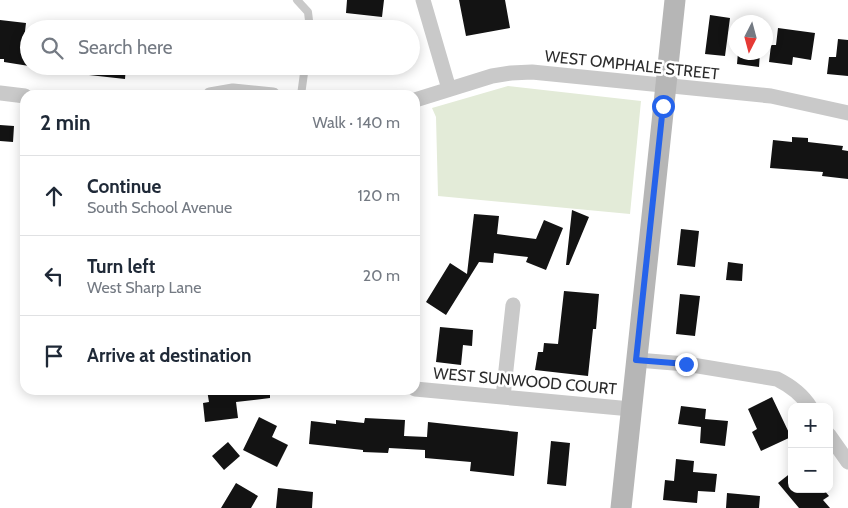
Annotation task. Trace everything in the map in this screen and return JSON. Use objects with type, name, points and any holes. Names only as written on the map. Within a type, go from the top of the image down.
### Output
[{"type":"street","points":[[423,0],[449,89]]},
{"type":"street","points":[[621,508],[675,0]]},
{"type":"street","name":"WEST OMPHALE STREET","points":[[420,98],[492,76],[532,72],[771,96],[848,113]]},
{"type":"street","points":[[0,93],[20,95]]},
{"type":"street","points":[[502,397],[513,305]]},
{"type":"street","points":[[636,360],[686,364],[777,379],[791,386],[807,403]]},
{"type":"street","name":"WEST SUNWOOD COURT","points":[[420,389],[631,409]]},
{"type":"street","points":[[833,441],[848,462]]},
{"type":"lane","points":[[297,0],[308,12],[309,20]]},
{"type":"lane","points":[[302,90],[304,75]]},
{"type":"green space","points":[[508,86],[641,101],[630,214],[438,196],[436,117],[432,108]]},
{"type":"building","points":[[347,0],[384,0],[382,17],[346,13]]},
{"type":"building","points":[[459,0],[505,0],[510,28],[466,36]]},
{"type":"building","points":[[710,15],[728,18],[725,56],[705,54]]},
{"type":"building","points":[[0,20],[20,22],[20,65],[4,62],[4,59],[0,59]]},
{"type":"building","points":[[778,28],[815,33],[811,60],[793,57],[792,65],[769,62],[769,60],[773,60],[773,45],[776,45]]},
{"type":"building","points":[[838,39],[848,40],[848,76],[827,74],[829,57],[836,57]]},
{"type":"building","points":[[737,60],[759,60],[759,67],[737,64]]},
{"type":"building","points":[[89,75],[125,75],[125,79]]},
{"type":"building","points":[[0,125],[14,126],[13,142],[0,141]]},
{"type":"building","points":[[792,137],[808,138],[808,142],[843,146],[842,150],[848,151],[848,179],[822,176],[823,172],[770,168],[773,140],[792,142]]},
{"type":"building","points":[[572,210],[589,217],[569,265],[566,265]]},
{"type":"building","points":[[474,214],[499,216],[497,234],[536,239],[544,220],[563,228],[546,270],[526,262],[528,257],[494,253],[493,263],[479,262],[446,315],[426,302],[450,263],[467,274]]},
{"type":"building","points":[[681,229],[699,231],[695,267],[677,265]]},
{"type":"building","points":[[728,262],[743,264],[742,281],[726,280]]},
{"type":"building","points":[[564,291],[599,294],[596,329],[593,329],[588,376],[535,370],[538,352],[543,352],[544,343],[558,344]]},
{"type":"building","points":[[680,294],[700,296],[695,336],[676,334]]},
{"type":"building","points":[[440,327],[473,330],[472,346],[463,345],[461,365],[436,362]]},
{"type":"building","points":[[208,395],[270,395],[270,398],[236,402],[238,418],[205,422],[203,403],[209,402]]},
{"type":"building","points":[[772,397],[788,431],[788,438],[761,451],[752,432],[757,429],[748,409]]},
{"type":"building","points":[[681,406],[706,409],[705,419],[728,421],[725,446],[700,443],[701,427],[678,424]]},
{"type":"building","points":[[259,417],[277,426],[272,437],[288,445],[277,467],[243,450]]},
{"type":"building","points":[[365,418],[405,420],[404,436],[427,437],[428,422],[518,432],[514,476],[470,471],[471,462],[425,458],[425,450],[389,448],[388,453],[363,452],[363,450],[309,444],[311,421],[336,424],[336,420],[364,423]]},
{"type":"building","points":[[551,441],[570,443],[566,486],[547,484]]},
{"type":"building","points":[[228,442],[240,456],[224,470],[212,456]]},
{"type":"building","points":[[676,459],[694,461],[693,472],[717,474],[715,492],[698,491],[697,503],[663,500],[665,480],[674,481]]},
{"type":"building","points":[[788,475],[788,493],[826,493],[829,496],[823,500],[830,508],[799,508],[778,483]]},
{"type":"building","points":[[236,483],[258,496],[251,508],[221,508]]},
{"type":"building","points":[[278,488],[313,492],[312,508],[276,508]]},
{"type":"building","points":[[727,493],[760,496],[759,508],[726,508]]},
{"type":"route","points":[[663,106],[636,360],[686,364]]}]
